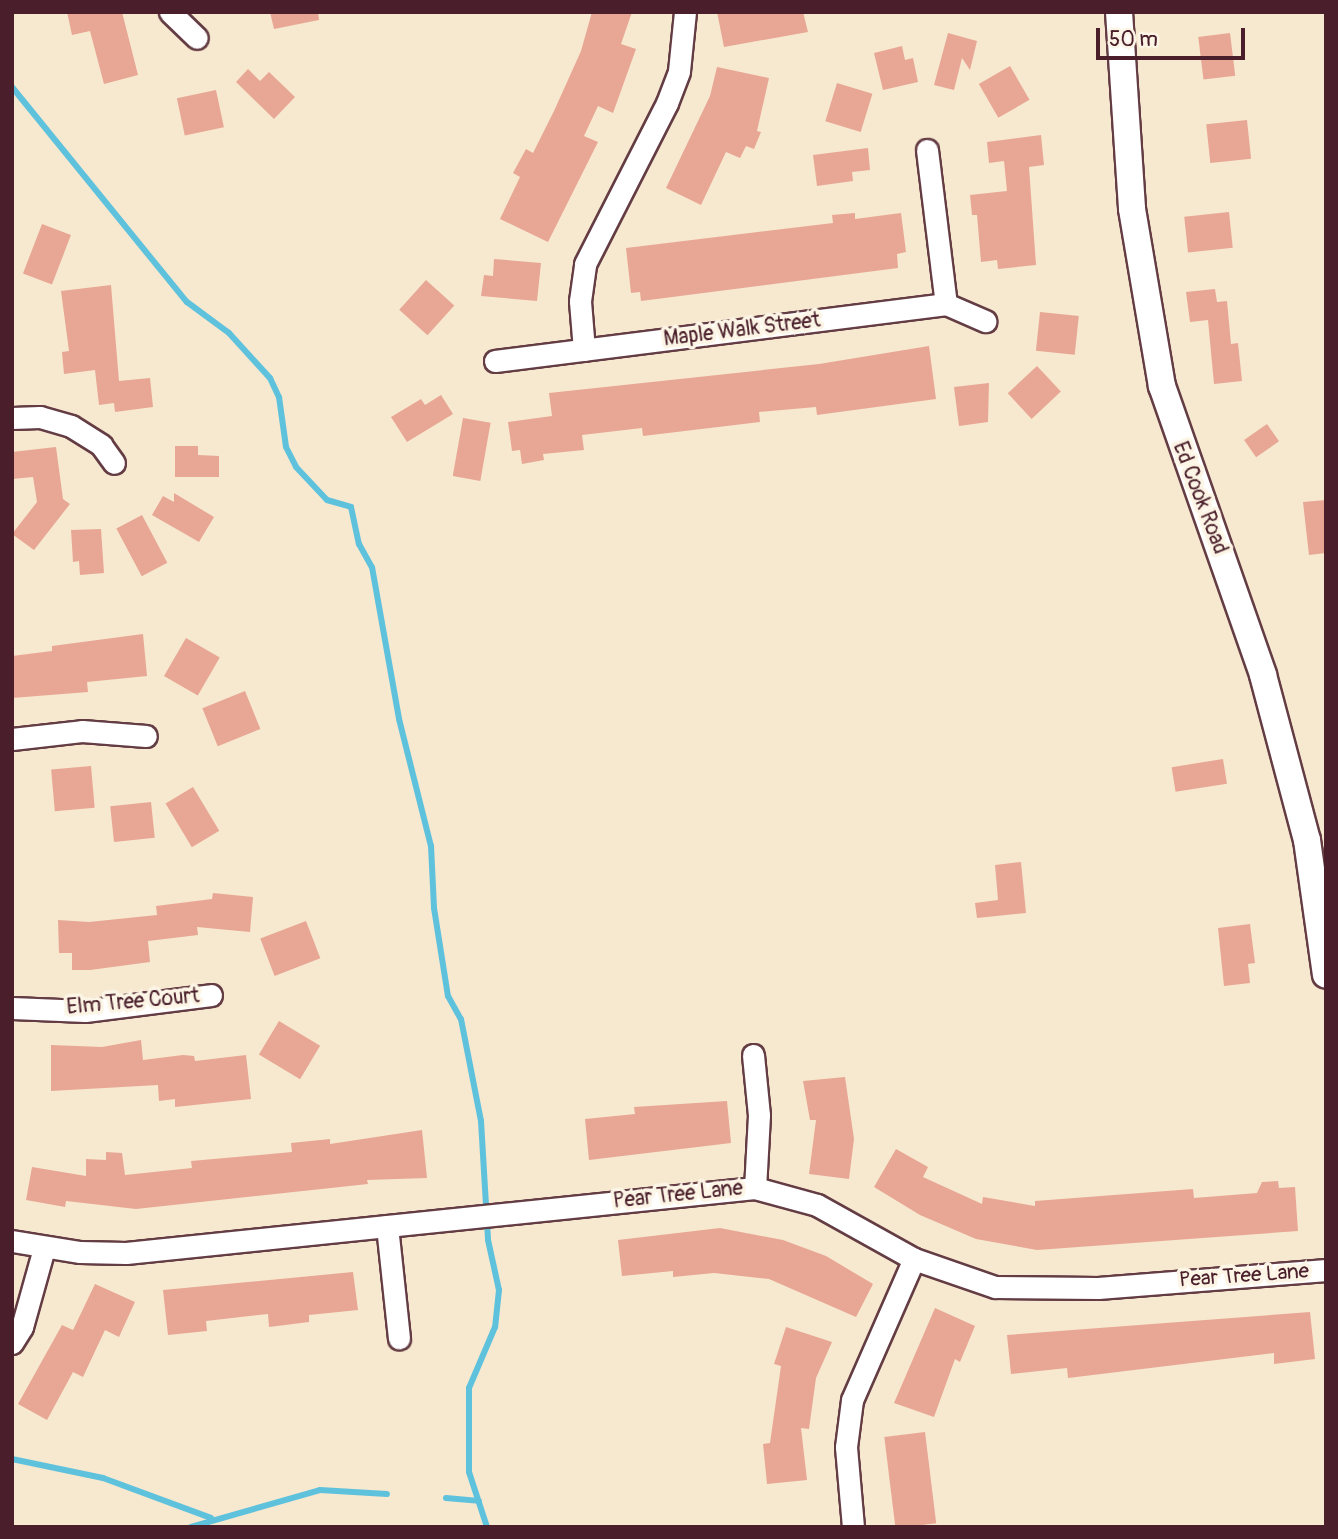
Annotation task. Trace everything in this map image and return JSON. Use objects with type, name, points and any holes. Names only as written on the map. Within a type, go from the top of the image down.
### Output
[{"type":"street","points":[[170,12],[197,38]]},
{"type":"street","points":[[584,350],[580,301],[585,264],[667,103],[679,71],[685,12]]},
{"type":"street","name":"Ed Cook Road","points":[[1119,12],[1132,209],[1162,386],[1263,675],[1307,840],[1326,975]]},
{"type":"street","points":[[927,150],[946,304],[985,321]]},
{"type":"street","name":"Maple Walk Street","points":[[495,361],[946,304]]},
{"type":"street","points":[[12,418],[40,417],[71,426],[101,445],[114,463]]},
{"type":"street","points":[[12,739],[82,732],[146,736]]},
{"type":"street","name":"Elm Tree Court","points":[[12,1008],[85,1011],[211,995]]},
{"type":"street","points":[[753,1055],[759,1115],[755,1188]]},
{"type":"street","name":"Pear Tree Lane","points":[[12,1241],[44,1248],[127,1253],[755,1188],[817,1205],[915,1259],[995,1287],[1030,1289],[1326,1270]]},
{"type":"street","points":[[387,1226],[399,1338]]},
{"type":"street","points":[[12,1343],[22,1327],[44,1248]]},
{"type":"street","points":[[853,1527],[846,1447],[852,1400],[915,1259]]},
{"type":"building","points":[[67,12],[122,12],[138,75],[104,84],[90,31],[72,35]]},
{"type":"building","points":[[270,12],[318,12],[319,20],[274,29]]},
{"type":"building","points":[[592,12],[632,12],[621,44],[636,49],[613,113],[598,106],[584,136],[598,142],[548,242],[500,219],[520,177],[513,173],[526,149],[533,153],[554,111],[581,51]]},
{"type":"building","points":[[717,12],[803,12],[808,32],[724,47]]},
{"type":"building","points":[[948,33],[977,41],[970,70],[962,58],[954,90],[934,85]]},
{"type":"building","points":[[1230,33],[1235,76],[1203,80],[1198,37]]},
{"type":"building","points":[[902,46],[905,60],[913,58],[918,82],[883,90],[874,53]]},
{"type":"building","points":[[1010,66],[1030,100],[998,118],[979,84]]},
{"type":"building","points":[[717,67],[769,78],[757,131],[761,132],[754,149],[746,146],[740,158],[726,152],[701,205],[666,188],[710,96]]},
{"type":"building","points":[[248,69],[260,81],[269,72],[295,97],[274,119],[236,82]]},
{"type":"building","points":[[837,83],[872,94],[861,132],[825,121]]},
{"type":"building","points":[[216,90],[224,127],[185,135],[177,98]]},
{"type":"building","points":[[1247,120],[1251,159],[1210,163],[1206,124]]},
{"type":"building","points":[[1041,135],[1044,165],[1029,167],[1036,265],[998,269],[997,260],[981,262],[977,215],[972,215],[970,195],[1007,191],[1004,161],[989,163],[987,142]]},
{"type":"building","points":[[868,148],[870,170],[852,172],[853,181],[817,186],[813,155]]},
{"type":"building","points":[[1229,212],[1233,248],[1188,253],[1184,217]]},
{"type":"building","points":[[855,213],[855,219],[901,213],[906,252],[897,254],[898,268],[641,301],[640,292],[631,293],[626,248],[833,223],[832,215]]},
{"type":"building","points":[[42,224],[71,235],[52,285],[23,273]]},
{"type":"building","points":[[494,259],[541,263],[537,301],[481,296],[484,275],[493,276]]},
{"type":"building","points":[[426,280],[454,305],[427,335],[399,310]]},
{"type":"building","points":[[111,285],[119,381],[150,378],[153,407],[115,412],[114,403],[99,405],[95,370],[64,374],[62,352],[69,351],[61,291]]},
{"type":"building","points":[[1215,289],[1217,302],[1227,301],[1231,344],[1238,343],[1242,381],[1214,384],[1208,320],[1190,322],[1186,292]]},
{"type":"building","points":[[1040,312],[1079,316],[1075,355],[1036,351]]},
{"type":"building","points":[[929,346],[936,399],[817,415],[816,407],[759,412],[760,422],[643,436],[642,428],[582,435],[584,450],[543,454],[544,460],[522,464],[520,450],[512,451],[508,422],[552,416],[549,393],[819,364]]},
{"type":"building","points":[[1037,366],[1061,392],[1032,419],[1008,393]]},
{"type":"building","points":[[989,383],[988,422],[959,426],[954,387]]},
{"type":"building","points":[[441,395],[453,414],[407,442],[391,417],[421,399],[425,405]]},
{"type":"building","points":[[463,418],[491,423],[480,481],[453,476]]},
{"type":"building","points":[[1267,424],[1279,441],[1256,457],[1244,440]]},
{"type":"building","points":[[175,446],[198,446],[198,455],[219,456],[219,477],[175,477]]},
{"type":"building","points":[[56,447],[63,499],[70,504],[34,550],[12,534],[37,502],[33,477],[12,479],[12,452]]},
{"type":"building","points":[[174,493],[214,517],[199,542],[152,515],[163,496],[174,502]]},
{"type":"building","points":[[1326,500],[1326,553],[1309,555],[1303,502]]},
{"type":"building","points":[[142,515],[167,563],[142,576],[116,529]]},
{"type":"building","points":[[101,529],[104,573],[80,575],[79,561],[73,562],[71,530]]},
{"type":"building","points":[[143,634],[147,676],[87,682],[88,692],[12,698],[12,656],[52,651],[52,646]]},
{"type":"building","points":[[186,638],[220,658],[198,696],[164,676]]},
{"type":"building","points":[[245,691],[260,729],[218,746],[202,708]]},
{"type":"building","points":[[1223,759],[1227,784],[1176,792],[1172,767]]},
{"type":"building","points":[[91,766],[95,808],[55,811],[51,769]]},
{"type":"building","points":[[193,787],[219,831],[192,847],[166,803]]},
{"type":"building","points":[[151,802],[155,838],[114,842],[110,806]]},
{"type":"building","points":[[1021,862],[1026,913],[977,918],[975,903],[998,900],[995,865]]},
{"type":"building","points":[[213,893],[253,897],[250,932],[197,927],[198,935],[148,941],[150,962],[90,970],[72,970],[72,953],[59,953],[58,920],[89,922],[157,915],[156,906],[212,899]]},
{"type":"building","points":[[306,921],[320,958],[275,976],[260,939]]},
{"type":"building","points":[[1250,924],[1255,963],[1248,964],[1250,983],[1224,986],[1218,928]]},
{"type":"building","points":[[279,1021],[320,1046],[300,1079],[259,1054]]},
{"type":"building","points":[[141,1040],[143,1060],[183,1055],[194,1056],[195,1061],[246,1055],[251,1099],[175,1107],[175,1099],[159,1101],[158,1085],[51,1091],[51,1045],[102,1047]]},
{"type":"building","points":[[845,1077],[854,1139],[849,1179],[809,1174],[816,1120],[810,1120],[803,1081]]},
{"type":"building","points":[[727,1101],[731,1143],[589,1160],[585,1119],[635,1114],[634,1107]]},
{"type":"building","points":[[422,1130],[427,1178],[367,1180],[368,1184],[136,1209],[66,1201],[65,1207],[26,1200],[32,1167],[86,1176],[86,1159],[106,1160],[106,1152],[122,1153],[125,1175],[192,1168],[191,1161],[292,1152],[291,1143],[330,1139],[330,1144]]},
{"type":"building","points":[[896,1149],[928,1167],[923,1177],[982,1204],[983,1197],[1035,1206],[1035,1201],[1193,1189],[1194,1198],[1257,1193],[1262,1182],[1278,1181],[1279,1188],[1295,1187],[1298,1231],[1037,1250],[976,1239],[920,1215],[874,1187]]},
{"type":"building","points":[[720,1228],[783,1240],[826,1256],[873,1284],[856,1317],[769,1279],[714,1273],[673,1277],[673,1271],[622,1276],[618,1240]]},
{"type":"building","points":[[353,1272],[358,1310],[309,1315],[309,1322],[269,1327],[268,1314],[206,1321],[207,1331],[168,1335],[163,1290]]},
{"type":"building","points":[[95,1284],[135,1302],[119,1337],[105,1330],[83,1377],[73,1372],[47,1420],[18,1404],[62,1325],[73,1330]]},
{"type":"building","points":[[935,1308],[975,1326],[960,1362],[955,1359],[934,1417],[894,1403]]},
{"type":"building","points":[[1310,1312],[1315,1359],[1274,1364],[1274,1353],[1068,1378],[1067,1368],[1011,1374],[1007,1335]]},
{"type":"building","points":[[786,1327],[832,1342],[816,1378],[809,1429],[801,1428],[807,1480],[767,1484],[763,1444],[770,1443],[781,1366],[774,1364]]},
{"type":"building","points":[[925,1432],[936,1523],[895,1527],[884,1437]]},
{"type":"waterway","points":[[12,87],[187,302],[229,333],[270,378],[279,397],[286,447],[296,467],[327,500],[351,507],[359,544],[372,567],[399,719],[431,846],[434,908],[448,996],[461,1019],[481,1121],[488,1240],[499,1290],[495,1327],[469,1388],[469,1472],[487,1527]]},
{"type":"waterway","points":[[12,1459],[103,1478],[211,1518]]},
{"type":"waterway","points":[[191,1527],[320,1490],[387,1494]]},
{"type":"waterway","points":[[446,1498],[479,1501]]}]
